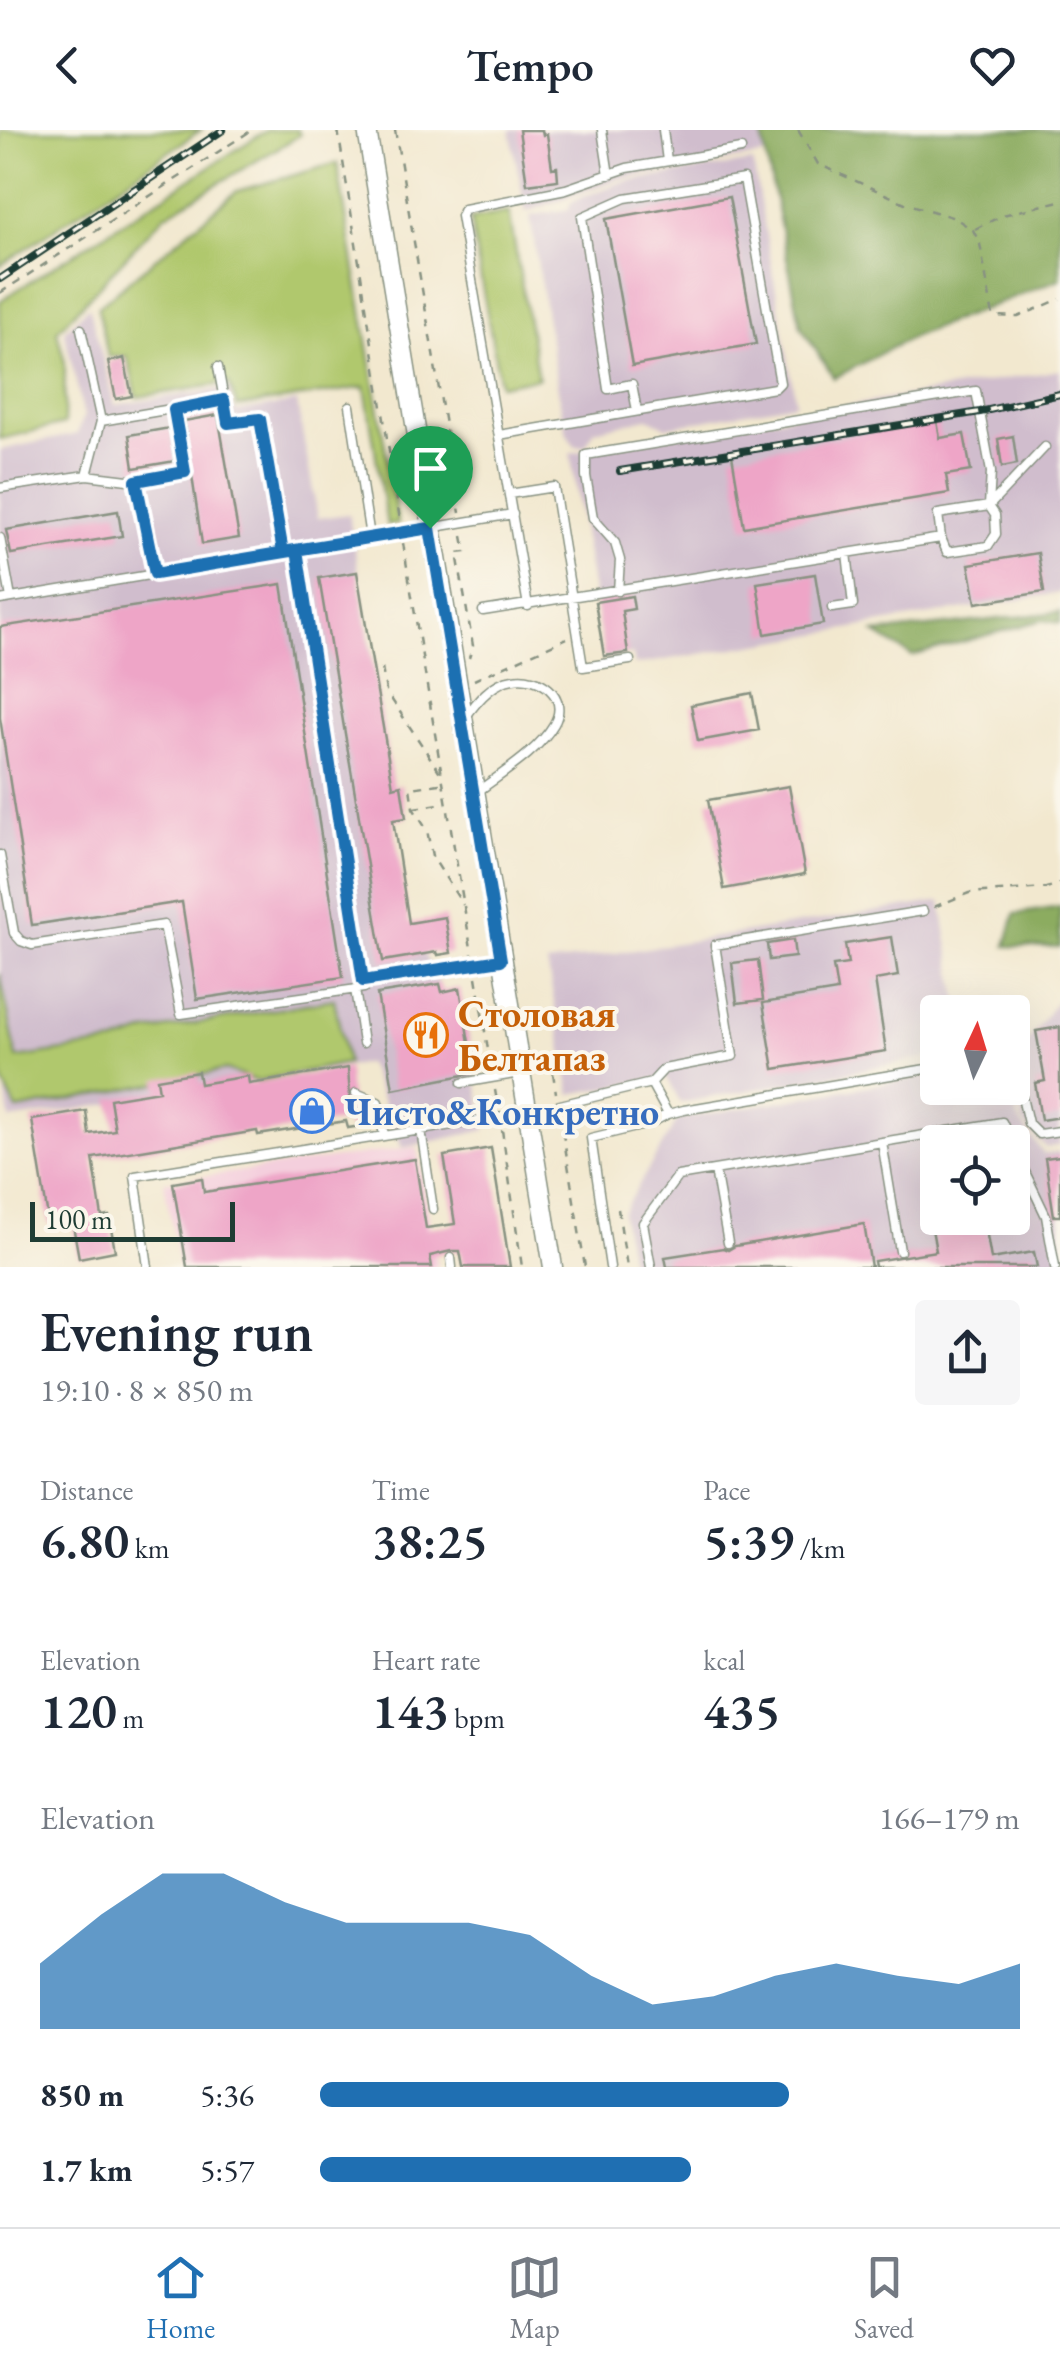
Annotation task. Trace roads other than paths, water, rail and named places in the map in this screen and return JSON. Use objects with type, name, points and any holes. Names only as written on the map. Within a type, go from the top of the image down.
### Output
[{"type":"street","points":[[366,130],[553,1267]]},
{"type":"lane","points":[[602,130],[609,174]]},
{"type":"lane","points":[[663,130],[667,162]]},
{"type":"lane","points":[[528,606],[461,216],[464,209],[566,189],[609,174],[740,149]]},
{"type":"lane","points":[[499,435],[775,388],[780,384],[744,178],[625,198],[582,217],[608,389],[632,384],[637,411]]},
{"type":"lane","points":[[82,329],[101,422],[87,475]]},
{"type":"lane","points":[[218,367],[228,423],[260,419],[283,552]]},
{"type":"lane","points":[[618,591],[620,560],[615,543],[593,518],[586,455],[976,391],[991,472],[990,506],[996,515],[996,534],[988,546],[947,552],[938,514],[990,506],[1045,446]]},
{"type":"lane","points":[[101,422],[224,400]]},
{"type":"lane","points":[[350,406],[370,537]]},
{"type":"lane","points":[[0,488],[87,475],[136,481],[185,472],[174,410]]},
{"type":"lane","points":[[136,481],[155,574]]},
{"type":"lane","points":[[509,494],[554,487],[583,667],[630,660]]},
{"type":"lane","points":[[0,600],[513,514]]},
{"type":"lane","points":[[0,538],[11,598]]},
{"type":"lane","points":[[484,611],[941,538]]},
{"type":"lane","points":[[0,855],[14,934],[21,941],[32,945],[164,925],[181,1014],[364,988],[297,550]]},
{"type":"lane","points":[[832,608],[853,605],[846,554]]},
{"type":"lane","points":[[461,722],[491,689],[510,678],[530,678],[545,684],[556,695],[559,709],[555,724],[542,738],[473,795]]},
{"type":"lane","points":[[148,1267],[135,1176],[527,1113],[652,1083],[664,1069],[733,1056],[716,944],[923,911]]},
{"type":"lane","points":[[363,981],[501,960]]},
{"type":"lane","points":[[355,989],[363,1043]]},
{"type":"lane","points":[[610,1267],[591,1138],[649,1124],[668,1114],[920,1070]]},
{"type":"lane","points":[[462,1083],[520,1074]]},
{"type":"lane","points":[[652,1083],[668,1114]]},
{"type":"lane","points":[[356,1093],[378,1102],[384,1136]]},
{"type":"lane","points":[[1024,1105],[1028,1124],[1039,1134],[1060,1131]]},
{"type":"lane","points":[[421,1130],[433,1209]]},
{"type":"lane","points":[[651,1267],[643,1223],[678,1176],[920,1136]]},
{"type":"lane","points":[[882,1142],[900,1250]]},
{"type":"lane","points":[[715,1170],[728,1243]]},
{"type":"lane","points":[[1030,1182],[1056,1243],[1055,1267]]},
{"type":"railway","points":[[0,279],[223,130]]},
{"type":"railway","points":[[620,471],[980,412],[1060,394]]},
{"type":"place","name":"Столовая Белтапаз","points":[[426,1035]]},
{"type":"place","name":"Чисто&Конкретно","points":[[312,1111]]}]
